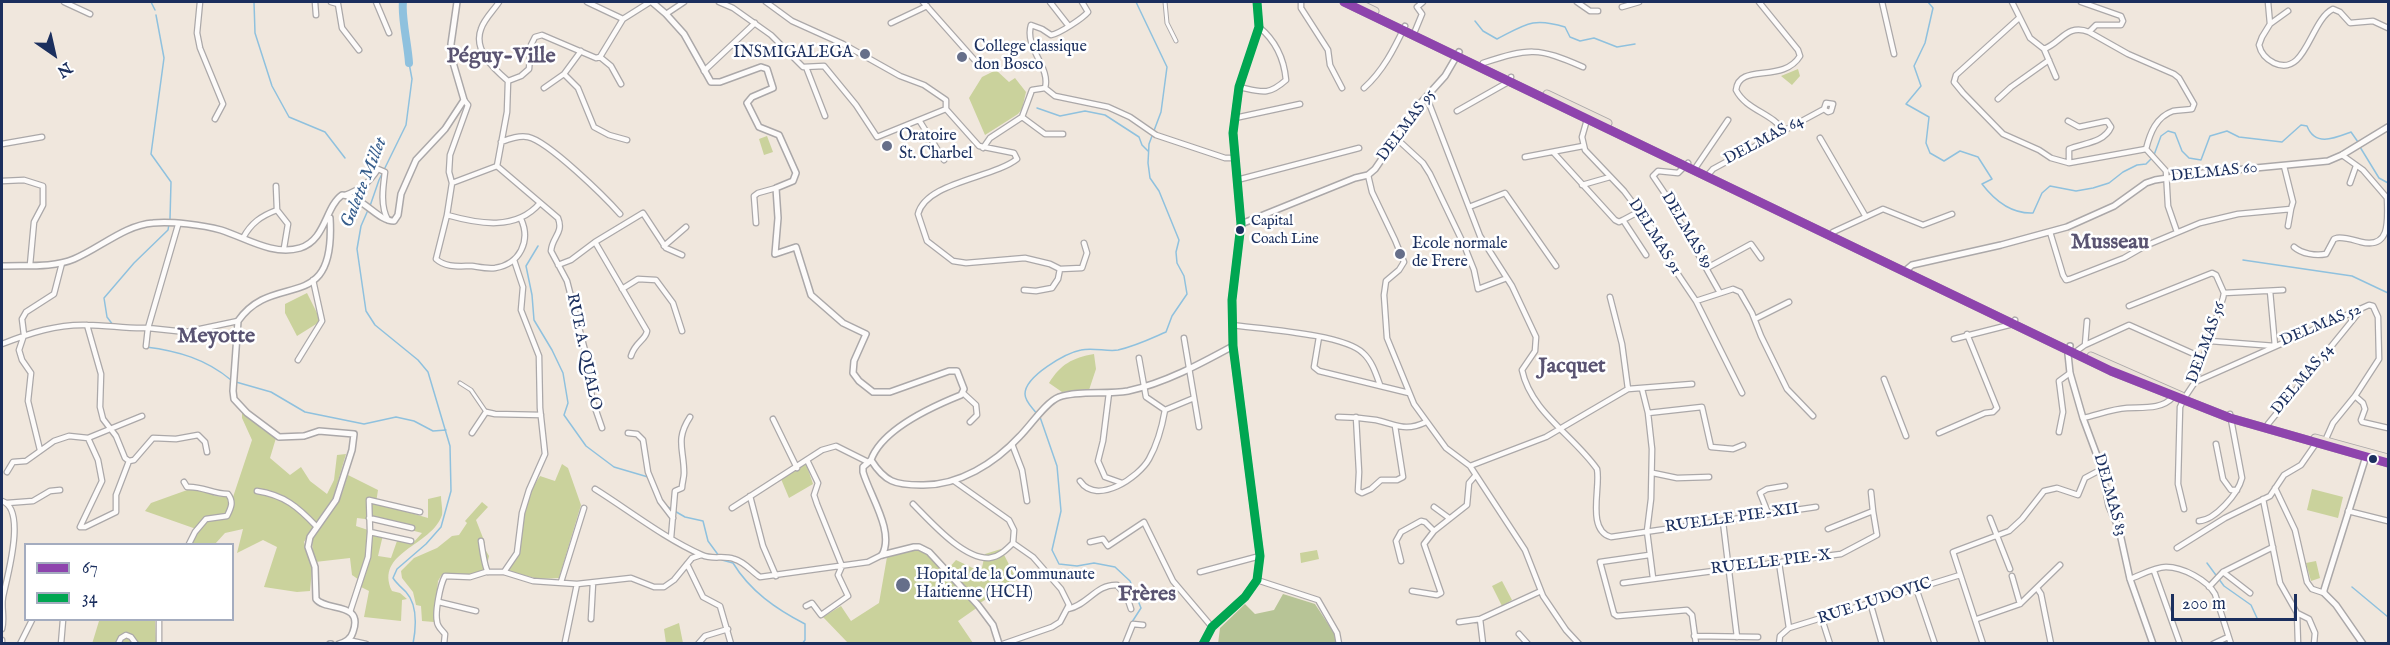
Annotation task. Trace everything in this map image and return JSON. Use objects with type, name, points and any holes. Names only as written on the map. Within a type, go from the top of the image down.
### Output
[{"type":"main road","points":[[1203,644],[1212,627],[1245,597],[1257,580],[1260,556],[1232,325],[1233,277],[1241,224],[1233,158],[1235,118],[1239,87],[1259,27],[1257,2]]},
{"type":"main road","points":[[1344,2],[1483,63],[1510,79]]},
{"type":"main road","points":[[1359,2],[1404,28],[1415,31],[1708,175],[2173,397],[2184,399]]},
{"type":"main road","points":[[1687,164],[1833,232],[1906,270]]},
{"type":"main road","points":[[2069,348],[2078,350],[2184,399],[2230,416],[2388,458]]},
{"type":"main road","points":[[2230,416],[2268,424],[2320,441]]},
{"type":"main road","points":[[2367,454],[2388,463]]},
{"type":"street","points":[[64,2],[90,14]]},
{"type":"street","points":[[200,2],[197,33],[200,48],[223,104],[215,119]]},
{"type":"street","points":[[315,2],[316,15]]},
{"type":"street","points":[[331,2],[338,4],[342,28],[359,50]]},
{"type":"street","points":[[376,2],[389,33]]},
{"type":"street","points":[[457,2],[451,45],[452,59],[464,100],[468,105],[450,155],[449,172],[452,183],[447,215],[435,254],[438,261],[448,266],[487,268],[503,266],[514,260],[522,250],[526,239],[525,228],[520,219]]},
{"type":"street","points":[[452,183],[497,166],[507,112],[508,81],[485,57],[480,30],[500,2]]},
{"type":"street","points":[[587,2],[623,19]]},
{"type":"street","points":[[600,57],[623,19],[651,2],[666,14],[684,34],[709,80],[715,83],[760,67],[767,69],[773,88],[752,97],[747,103],[759,127],[779,135],[795,169],[795,179],[754,196],[756,223]]},
{"type":"street","points":[[666,14],[684,2]]},
{"type":"street","points":[[719,2],[733,8],[755,23],[782,44],[799,64],[806,67],[824,66],[856,105],[877,137],[946,109]]},
{"type":"street","points":[[766,2],[792,21],[843,44],[900,76],[933,90],[946,100],[946,109],[969,137],[983,148],[1014,153],[1017,159],[936,193],[923,203],[918,214],[926,239],[942,254],[960,263],[1025,258],[1060,269],[1082,268],[1087,254],[1084,243]]},
{"type":"street","points":[[1050,2],[1068,25]]},
{"type":"street","points":[[1045,88],[1047,81],[1034,51],[1031,26],[1051,35],[1057,34],[1088,12],[1082,2]]},
{"type":"street","points":[[1165,2],[1167,23],[1176,41]]},
{"type":"street","points":[[1301,2],[1301,8],[1328,50],[1330,65],[1342,88]]},
{"type":"street","points":[[1415,31],[1422,14],[1416,4],[1423,2]]},
{"type":"street","points":[[1577,2],[1590,11],[1598,11]]},
{"type":"street","points":[[1622,7],[1639,2]]},
{"type":"street","points":[[1759,2],[1800,53],[1798,60],[1792,65],[1776,72],[1747,75],[1739,79],[1736,90],[1742,100],[1780,124],[1784,131]]},
{"type":"street","points":[[1882,2],[1894,54]]},
{"type":"street","points":[[2012,2],[2030,38],[2044,49],[2056,77]]},
{"type":"street","points":[[2081,2],[2121,16],[2123,21],[2121,25],[2096,25],[2089,32]]},
{"type":"street","points":[[2268,2],[2270,24]]},
{"type":"street","points":[[891,23],[925,4],[978,65]]},
{"type":"street","points":[[2288,11],[2270,24],[2260,40],[2260,50],[2271,61],[2282,66],[2291,65],[2299,57],[2323,17],[2333,9],[2340,12],[2350,22],[2373,21],[2388,28]]},
{"type":"street","points":[[2019,18],[1956,75],[1954,82],[2003,134],[2039,150],[2049,158],[2069,163],[2146,149]]},
{"type":"street","points":[[704,71],[755,23]]},
{"type":"street","points":[[1239,87],[1262,92],[1274,90],[1286,80],[1285,66],[1279,50],[1271,38],[1259,27]]},
{"type":"street","points":[[1364,88],[1376,77],[1404,28]]},
{"type":"street","points":[[2044,49],[2068,32],[2084,30],[2179,78],[2194,104],[2192,109],[2175,111],[2164,116],[2154,125],[2146,149]]},
{"type":"street","points":[[508,81],[526,73],[529,69],[531,45],[538,35],[596,58],[600,57],[610,66],[621,84]]},
{"type":"street","points":[[1483,63],[1526,50],[1558,56],[1583,67]]},
{"type":"street","points":[[544,88],[564,74],[581,51]]},
{"type":"street","name":"DELMAS 95","points":[[1241,224],[1355,178],[1368,175],[1397,139],[1418,106],[1445,76],[1458,53]]},
{"type":"street","points":[[1998,99],[2049,60]]},
{"type":"street","points":[[806,67],[825,116]]},
{"type":"street","points":[[564,74],[578,88],[594,127],[609,135],[627,140]]},
{"type":"street","points":[[1457,111],[1510,79]]},
{"type":"street","points":[[983,148],[990,138],[1022,117],[1032,90],[1045,88]]},
{"type":"street","points":[[1045,88],[1054,96],[1108,107],[1131,117],[1156,135],[1225,158],[1233,158]]},
{"type":"street","points":[[1427,98],[1480,236],[1507,278],[1536,337],[1535,351],[1523,365],[1523,374],[1540,407],[1561,428]]},
{"type":"street","points":[[345,195],[360,200],[388,220],[394,221],[398,217],[401,194],[416,160],[445,129],[464,100]]},
{"type":"street","points":[[1235,118],[1300,104]]},
{"type":"street","name":"DELMAS 64","points":[[1708,175],[1824,109]]},
{"type":"street","points":[[1525,157],[1583,146],[1582,137],[1588,116]]},
{"type":"street","points":[[1022,117],[1045,134],[1063,134]]},
{"type":"street","points":[[919,120],[944,160]]},
{"type":"street","points":[[1696,167],[1728,120]]},
{"type":"street","points":[[2068,121],[2079,128],[2107,121],[2112,127],[2100,139],[2069,149],[2069,163]]},
{"type":"street","name":"DELMAS 60","points":[[1906,270],[1921,262],[2050,232],[2107,210],[2146,183],[2166,178],[2328,161],[2388,127]]},
{"type":"street","points":[[501,142],[521,136],[536,139],[591,183],[620,214]]},
{"type":"street","points":[[2,144],[42,137]]},
{"type":"street","points":[[1820,138],[1866,217]]},
{"type":"street","points":[[1397,139],[1430,174],[1464,245],[1474,270],[1478,289],[1507,278]]},
{"type":"street","name":"DELMAS 91","points":[[1583,146],[1640,211],[1696,301],[1742,393]]},
{"type":"street","points":[[1236,180],[1359,148]]},
{"type":"street","points":[[2146,149],[2164,167],[2168,206],[2177,232]]},
{"type":"street","points":[[1553,152],[1616,221],[1640,211]]},
{"type":"street","points":[[2294,247],[2303,253],[2321,255],[2326,254],[2337,238],[2370,243],[2381,242],[2385,238],[2388,231],[2388,199],[2342,155]]},
{"type":"street","name":"DELMAS 89","points":[[1687,164],[1678,173],[1658,171],[1653,176],[1672,204],[1720,293]]},
{"type":"street","name":"RUE A. QUALO","points":[[497,166],[558,218],[560,232],[550,251],[567,281],[589,366],[592,399],[602,428]]},
{"type":"street","points":[[2284,166],[2293,202],[2288,226]]},
{"type":"street","points":[[2350,183],[2356,166]]},
{"type":"street","points":[[2,266],[62,263],[138,226],[154,222],[219,229],[268,247],[304,247],[317,235],[330,216],[336,200],[369,182],[378,169],[384,170],[382,190],[388,220]]},
{"type":"street","points":[[1368,175],[1372,192],[1404,262],[1399,270],[1386,281],[1384,317],[1387,338],[1409,393],[1426,422],[1446,448],[1470,466],[1525,550],[1541,591],[1566,630],[1579,644]]},
{"type":"street","points":[[1582,185],[1610,177]]},
{"type":"street","points":[[2,181],[24,180],[43,186],[43,205],[34,222],[30,265]]},
{"type":"street","points":[[276,186],[277,210],[288,224],[284,248]]},
{"type":"street","points":[[776,188],[778,218],[775,254],[796,247],[810,295],[843,324],[866,334],[854,361],[853,373],[859,381],[873,393],[890,392],[950,371],[957,371],[963,393],[976,405],[977,415],[970,422]]},
{"type":"street","points":[[1469,207],[1505,193],[1556,266]]},
{"type":"street","points":[[447,215],[479,223],[520,219],[532,212],[540,203]]},
{"type":"street","points":[[1833,232],[1883,209],[1923,225],[1952,214]]},
{"type":"street","points":[[2050,232],[2066,280],[2124,258],[2200,223],[2238,214],[2291,209]]},
{"type":"street","points":[[243,238],[247,230],[260,217],[277,210]]},
{"type":"street","points":[[558,265],[571,260],[595,242],[643,213],[664,246],[682,255]]},
{"type":"street","points":[[330,216],[330,248],[321,274],[302,288],[272,296],[243,314],[238,321],[233,391],[234,399],[247,413],[279,437],[304,436],[319,431],[354,434],[352,450],[336,500],[316,526],[308,547],[315,567],[318,603],[345,608],[355,621],[355,628],[348,640],[339,644]]},
{"type":"street","points":[[1623,220],[1646,255]]},
{"type":"street","points":[[146,346],[148,328],[178,225]]},
{"type":"street","points":[[664,246],[686,227]]},
{"type":"street","points":[[595,242],[647,334],[634,345],[632,356]]},
{"type":"street","points":[[1707,268],[1751,243],[1761,258]]},
{"type":"street","points":[[504,572],[517,553],[522,513],[529,490],[545,459],[539,356],[521,310],[523,287],[514,260]]},
{"type":"street","points":[[40,450],[28,401],[31,373],[22,360],[19,350],[24,335],[22,320],[26,312],[54,294],[62,263]]},
{"type":"street","points":[[1024,290],[1036,291],[1052,288],[1058,279],[1060,269]]},
{"type":"street","name":"DELMAS 56","points":[[2129,306],[2212,273],[2216,275],[2224,293],[2195,382],[2184,399]]},
{"type":"street","points":[[622,289],[638,279],[659,282],[673,303],[682,331]]},
{"type":"street","points":[[298,360],[322,321],[313,280]]},
{"type":"street","points":[[1696,301],[1738,290],[1755,318],[1761,336],[1787,389],[1813,416]]},
{"type":"street","points":[[2224,293],[2283,290]]},
{"type":"street","points":[[2210,341],[2276,346],[2270,291]]},
{"type":"street","points":[[1610,297],[1622,344],[1628,389]]},
{"type":"street","points":[[1755,318],[1789,303]]},
{"type":"street","name":"DELMAS 52","points":[[2177,548],[2225,518],[2270,496],[2284,475],[2301,465],[2355,396],[2379,358],[2381,350],[2377,311],[2369,305],[2195,382]]},
{"type":"street","name":"DELMAS 54","points":[[2268,424],[2362,309]]},
{"type":"street","points":[[2,344],[52,327],[87,325],[186,332],[238,321]]},
{"type":"street","points":[[2085,345],[2087,321]]},
{"type":"street","points":[[1954,339],[2014,322]]},
{"type":"street","points":[[87,325],[101,374],[100,407],[103,419],[116,436],[125,458],[129,461]]},
{"type":"street","points":[[1232,325],[1319,337],[1344,343],[1363,352],[1370,360],[1380,385]]},
{"type":"street","points":[[2078,350],[2129,325],[2203,358]]},
{"type":"street","points":[[1939,433],[1985,413],[1993,412],[1997,408],[1967,334]]},
{"type":"street","points":[[1319,337],[1314,367],[1319,371],[1409,393]]},
{"type":"street","points":[[1184,338],[1199,427]]},
{"type":"street","points":[[732,508],[822,450],[836,446],[869,461],[888,481],[909,485],[933,485],[954,481],[986,464],[1012,444],[1058,397],[1109,393],[1144,387],[1189,369],[1233,346]]},
{"type":"street","name":"DELMAS 83","points":[[2069,348],[2070,373],[2083,418],[2102,469],[2109,506],[2119,529],[2130,579],[2153,644]]},
{"type":"street","points":[[1139,358],[1146,397],[1165,410]]},
{"type":"street","points":[[2059,432],[2063,412],[2059,381],[2070,373]]},
{"type":"street","points":[[1884,379],[1906,436]]},
{"type":"street","points":[[460,383],[471,390],[486,412],[541,415]]},
{"type":"street","points":[[1470,466],[1545,437],[1628,389],[1692,384]]},
{"type":"street","points":[[1642,389],[1648,413],[1653,473],[1647,531],[1653,578]]},
{"type":"street","points":[[882,555],[887,544],[887,533],[863,467],[878,447],[913,418],[963,393]]},
{"type":"street","points":[[1109,393],[1098,461],[1105,477],[1122,483]]},
{"type":"street","points":[[2355,396],[2364,403],[2362,422],[2388,428]]},
{"type":"street","points":[[2083,418],[2169,402],[2173,397]]},
{"type":"street","points":[[1165,410],[1194,398]]},
{"type":"street","points":[[2184,399],[2180,407],[2178,484],[2184,508]]},
{"type":"street","points":[[1648,413],[1701,407],[1711,447],[1733,449],[1743,446]]},
{"type":"street","points":[[1080,482],[1085,488],[1094,491],[1109,489],[1139,471],[1148,461],[1161,430],[1165,410]]},
{"type":"street","points":[[472,433],[486,412]]},
{"type":"street","points":[[7,472],[13,462],[26,461],[54,441],[69,436],[88,438],[142,416]]},
{"type":"street","points":[[2199,521],[2206,519],[2235,493],[2242,478],[2230,416]]},
{"type":"street","points":[[671,538],[675,491],[682,488],[684,475],[682,435],[690,417]]},
{"type":"street","points":[[1338,417],[1356,417],[1405,429],[1414,428],[1426,422]]},
{"type":"street","points":[[1356,417],[1358,491],[1362,493],[1381,480],[1397,480],[1403,477],[1395,426]]},
{"type":"street","points":[[773,418],[797,468]]},
{"type":"street","name":"RUELLE PIE-XII","points":[[1561,428],[1597,469],[1596,519],[1603,533],[1611,537],[1816,507]]},
{"type":"street","points":[[628,433],[641,436],[652,483],[660,501],[673,518]]},
{"type":"street","points":[[129,461],[134,460],[153,438],[176,439],[198,435],[206,442],[207,452]]},
{"type":"street","points":[[88,438],[98,460],[102,481],[80,527],[85,527],[116,513],[116,495],[129,461]]},
{"type":"street","points":[[1012,444],[1022,470],[1027,501]]},
{"type":"street","points":[[2216,444],[2223,479],[2235,493]]},
{"type":"street","points":[[2324,593],[2324,586],[2367,454]]},
{"type":"street","points":[[806,606],[812,603],[820,615],[848,596],[838,575],[842,566],[814,495],[818,483],[807,460]]},
{"type":"street","points":[[1983,644],[1977,619],[1953,552],[2009,531],[2022,519],[2044,491],[2057,488],[2078,495],[2083,480],[2102,469]]},
{"type":"street","points":[[1653,473],[1677,478],[1709,477]]},
{"type":"street","points":[[1412,591],[1437,595],[1442,592],[1424,548],[1425,542],[1434,531],[1467,505],[1469,483],[1475,476]]},
{"type":"street","points":[[913,504],[956,544],[976,556],[991,558],[1002,554],[1012,543],[1014,530],[1009,520],[954,481]]},
{"type":"street","points":[[184,482],[187,487],[200,486],[208,488],[214,494],[228,494],[232,508],[227,516],[206,519],[190,543]]},
{"type":"street","points":[[1768,513],[1760,493],[1767,489],[1785,486]]},
{"type":"street","points":[[2275,488],[2295,530],[2307,582],[2312,589],[2324,593],[2336,605],[2363,644]]},
{"type":"street","points":[[595,489],[701,555],[741,561],[760,577],[868,562],[882,555],[919,546],[929,552],[978,605],[993,625],[1001,644],[1052,627],[1060,622],[1068,609],[1069,602],[1054,580],[1033,557],[1012,543]]},
{"type":"street","points":[[4,502],[33,501],[50,491],[60,490]]},
{"type":"street","points":[[257,491],[280,496],[293,502],[316,526]]},
{"type":"street","points":[[1871,492],[1873,510]]},
{"type":"street","points":[[750,496],[763,546],[776,576]]},
{"type":"street","points":[[2263,499],[2280,583],[2297,613],[2298,644]]},
{"type":"street","points":[[350,612],[368,557],[370,532],[367,502],[370,500],[420,512]]},
{"type":"street","points":[[2,629],[4,620],[2,599],[9,576],[15,541],[12,510],[4,502]]},
{"type":"street","points":[[1434,507],[1449,518]]},
{"type":"street","points":[[561,582],[584,508]]},
{"type":"street","name":"RUELLE PIE-X","points":[[1623,583],[1841,554],[1876,537],[1873,510],[1828,529]]},
{"type":"street","points":[[2349,511],[2388,521]]},
{"type":"street","points":[[369,518],[412,528]]},
{"type":"street","points":[[1990,518],[2010,569]]},
{"type":"street","points":[[1401,561],[1396,541],[1401,532],[1421,521],[1434,531]]},
{"type":"street","points":[[1090,542],[1102,539],[1108,546],[1144,522],[1173,581],[1212,627]]},
{"type":"street","points":[[1723,522],[1737,637]]},
{"type":"street","points":[[370,532],[411,541]]},
{"type":"street","points":[[481,541],[485,555],[485,568],[488,572]]},
{"type":"street","points":[[2209,586],[2223,572],[2273,547]]},
{"type":"street","points":[[444,644],[445,634],[437,625],[436,620],[445,576],[470,577],[488,572],[504,572],[533,581],[577,584],[631,578],[654,587],[664,587],[674,580],[692,558],[701,555]]},
{"type":"street","points":[[1649,555],[1600,562],[1614,614],[1617,616],[1687,610],[1692,615],[1696,644]]},
{"type":"street","points":[[1200,572],[1260,556]]},
{"type":"street","points":[[1779,563],[1789,628],[1779,636],[1779,644]]},
{"type":"street","points":[[687,564],[704,597],[720,606],[731,644]]},
{"type":"street","points":[[1977,619],[2019,604],[2060,565]]},
{"type":"street","points":[[2130,579],[2166,567],[2186,572],[2209,586],[2215,594],[2231,644]]},
{"type":"street","points":[[2154,571],[2181,644]]},
{"type":"street","points":[[2223,572],[2234,583],[2250,593]]},
{"type":"street","name":"RUE LUDOVIC","points":[[1789,628],[1960,575]]},
{"type":"street","points":[[2012,576],[2019,604]]},
{"type":"street","points":[[1257,580],[1318,600],[1337,633],[1340,644]]},
{"type":"street","points":[[591,620],[593,583]]},
{"type":"street","points":[[565,642],[577,584]]},
{"type":"street","points":[[1068,609],[1086,602],[1102,586],[1109,584],[1117,585],[1123,590],[1131,609]]},
{"type":"street","points":[[1916,588],[1935,644]]},
{"type":"street","points":[[2037,588],[2041,594],[2051,644]]},
{"type":"street","points":[[1459,622],[1480,619],[1541,591]]},
{"type":"street","points":[[439,602],[476,611]]},
{"type":"street","points":[[1870,602],[1882,644]]},
{"type":"street","points":[[2297,613],[2309,619],[2315,633],[2314,644]]},
{"type":"street","points":[[1480,619],[1483,644]]},
{"type":"street","points":[[1822,619],[1830,644]]},
{"type":"street","points":[[20,644],[32,621]]},
{"type":"street","points":[[61,644],[63,621]]},
{"type":"street","points":[[159,621],[159,644]]},
{"type":"street","points":[[1125,644],[1132,624],[1143,625]]},
{"type":"street","points":[[698,644],[705,636],[728,629]]},
{"type":"street","points":[[1519,634],[1528,644]]},
{"type":"street","points":[[118,644],[126,635],[131,637],[136,644]]},
{"type":"street","points":[[1694,636],[1758,637]]},
{"type":"street","points":[[2213,644],[2228,637]]},
{"type":"street","points":[[348,640],[366,644]]},
{"type":"green space","points":[[1798,69],[1800,76],[1792,85],[1781,76]]},
{"type":"green space","points":[[996,70],[1009,82],[1015,78],[1026,92],[1022,109],[1018,114],[985,135],[969,98],[982,77]]},
{"type":"green space","points":[[767,136],[773,152],[764,155],[759,139]]},
{"type":"green space","points":[[307,293],[321,321],[297,336],[285,313],[285,304]]},
{"type":"green space","points":[[1094,354],[1096,369],[1089,390],[1062,392],[1049,383],[1068,363]]},
{"type":"green space","points":[[242,410],[262,429],[276,438],[270,458],[290,475],[301,467],[310,481],[327,494],[334,480],[337,455],[346,454],[333,498],[304,542],[312,569],[310,591],[297,592],[264,587],[277,547],[263,540],[237,553],[243,529],[225,533],[216,543],[192,543],[199,530],[145,511],[151,503],[190,489],[206,491],[215,496],[233,497],[252,440],[242,418]]},
{"type":"green space","points":[[806,463],[813,484],[789,498],[781,479]]},
{"type":"green space","points":[[562,464],[568,468],[581,505],[559,578],[539,579],[507,571],[519,555],[525,509],[531,490],[540,476],[555,481]]},
{"type":"green space","points":[[348,475],[378,490],[376,503],[428,518],[428,499],[441,496],[442,515],[436,526],[397,558],[391,567],[389,578],[392,591],[400,593],[407,599],[402,600],[401,621],[364,617],[369,591],[361,587],[362,582],[352,575],[350,558],[315,562],[314,535],[338,502]],"holes":[[[357,518],[422,533],[412,544],[397,541],[391,558],[378,556],[383,535],[356,526]]]},
{"type":"green space","points":[[2312,489],[2343,497],[2338,518],[2307,510]]},
{"type":"green space","points":[[482,502],[488,507],[476,520],[485,543],[482,544],[489,556],[486,570],[469,575],[447,573],[441,576],[438,581],[434,622],[422,621],[421,606],[416,605],[413,592],[402,578],[401,571],[414,558],[437,548],[452,536],[459,535],[467,523],[465,521]]},
{"type":"green space","points":[[918,548],[927,554],[978,607],[958,621],[973,643],[848,643],[823,617],[841,606],[851,621],[879,603],[887,557]]},
{"type":"green space","points":[[1001,549],[1017,580],[980,603],[948,569],[956,560],[981,572],[985,554]]},
{"type":"green space","points":[[1317,550],[1319,559],[1301,563],[1300,553]]},
{"type":"green space","points":[[2316,561],[2320,578],[2311,581],[2306,563]]},
{"type":"green space","points":[[1502,581],[1512,600],[1502,606],[1492,586]]},
{"type":"green space","points":[[1283,594],[1315,604],[1336,636],[1336,643],[1218,644],[1220,628],[1245,604],[1255,614],[1274,610]]},
{"type":"green space","points":[[99,621],[155,621],[156,643],[92,644]]},
{"type":"green space","points":[[679,623],[683,643],[666,643],[664,629]]},
{"type":"waterway","points":[[151,2],[155,10]]},
{"type":"waterway","points":[[254,2],[255,33],[272,86],[289,117],[325,132],[345,158]]},
{"type":"waterway","name":"Galette Millet","points":[[403,2],[409,63]]},
{"type":"waterway","points":[[1037,414],[1025,394],[1032,380],[1047,366],[1074,352],[1086,349],[1118,350],[1166,332],[1172,316],[1187,294],[1184,276],[1177,263],[1176,252],[1179,240],[1159,191],[1150,178],[1148,163],[1149,144],[1161,112],[1167,67],[1136,2]]},
{"type":"waterway","points":[[1928,2],[1933,8],[1925,43],[1914,66],[1921,86],[1906,104],[1929,117],[1926,143],[1930,153],[1944,161],[1960,151],[1978,157],[1992,179],[1982,184],[1992,196],[2011,209],[2025,213],[2033,213],[2042,193],[2050,186],[2076,191],[2093,188],[2109,183],[2123,172],[2137,165],[2146,164],[2151,159]]},
{"type":"waterway","points":[[156,15],[164,58],[151,154],[171,182],[170,219]]},
{"type":"waterway","points":[[1475,21],[1483,31],[1497,39],[1537,22],[1565,27],[1570,37],[1580,41],[1594,38],[1617,47],[1635,44]]},
{"type":"waterway","name":"Galette Millet","points":[[370,206],[379,180],[406,125],[412,79],[409,63]]},
{"type":"waterway","points":[[1037,108],[1060,116],[1085,111],[1105,115],[1139,137],[1142,145],[1148,151]]},
{"type":"waterway","points":[[2154,155],[2161,136],[2168,131],[2175,133],[2182,151],[2189,158],[2201,160],[2210,136],[2227,131],[2239,137],[2282,142],[2301,125],[2307,126],[2311,133],[2320,139],[2351,132],[2358,142]]},
{"type":"waterway","points":[[2360,147],[2379,178],[2388,183]]},
{"type":"waterway","name":"Galette Millet","points":[[368,210],[361,226],[357,249],[366,311],[375,325],[418,360],[428,372],[450,446],[451,491],[441,527],[426,544],[397,569],[393,578],[413,603],[415,624],[413,644]]},
{"type":"waterway","points":[[120,329],[116,329],[107,317],[104,298],[134,263],[168,230],[169,224]]},
{"type":"waterway","points":[[538,246],[526,266],[534,320],[563,373],[568,403],[564,415],[586,446],[614,467],[648,477]]},
{"type":"waterway","points":[[2243,260],[2352,276],[2388,293]]},
{"type":"waterway","points":[[146,347],[202,361],[231,380]]},
{"type":"waterway","points":[[236,382],[271,392],[305,412],[364,424],[396,417],[414,421],[433,431],[446,430]]},
{"type":"waterway","points":[[1040,417],[1057,466],[1061,511],[1052,550],[1059,564],[1077,566],[1094,563],[1115,567],[1130,581],[1141,608],[1132,622]]},
{"type":"waterway","points":[[666,506],[685,517],[703,521],[708,541],[719,556]]},
{"type":"waterway","points":[[722,560],[733,563],[747,582],[764,598],[805,624],[805,640],[802,644]]},
{"type":"waterway","points":[[2207,563],[2224,586],[2251,605],[2257,618]]},
{"type":"waterway","points":[[2352,587],[2388,617]]},
{"type":"transit line","name":"34","points":[[1203,644],[1212,627],[1245,597],[1257,580],[1260,556],[1233,346],[1232,300],[1241,224],[1233,133],[1239,87],[1259,27],[1257,2]]},
{"type":"transit line","name":"67","points":[[1344,2],[2111,371],[2230,418],[2388,463]]},
{"type":"place","name":"INSMIGALEGA","points":[[865,54]]},
{"type":"place","name":"College classique don Bosco","points":[[962,57]]},
{"type":"place","name":"Oratoire St. Charbel","points":[[887,146]]},
{"type":"place","name":"Capital Coach Line","points":[[1240,230]]},
{"type":"place","name":"Ecole normale de Frere","points":[[1400,254]]},
{"type":"place","name":"Hopital de la Communaute Haitienne (HCH)","points":[[903,585]]},
{"type":"district","name":"Péguy-Ville","points":[[501,57]]},
{"type":"district","name":"Musseau","points":[[2110,243]]},
{"type":"district","name":"Meyotte","points":[[216,337]]},
{"type":"district","name":"Jacquet","points":[[1572,367]]},
{"type":"district","name":"Frères","points":[[1147,595]]}]
